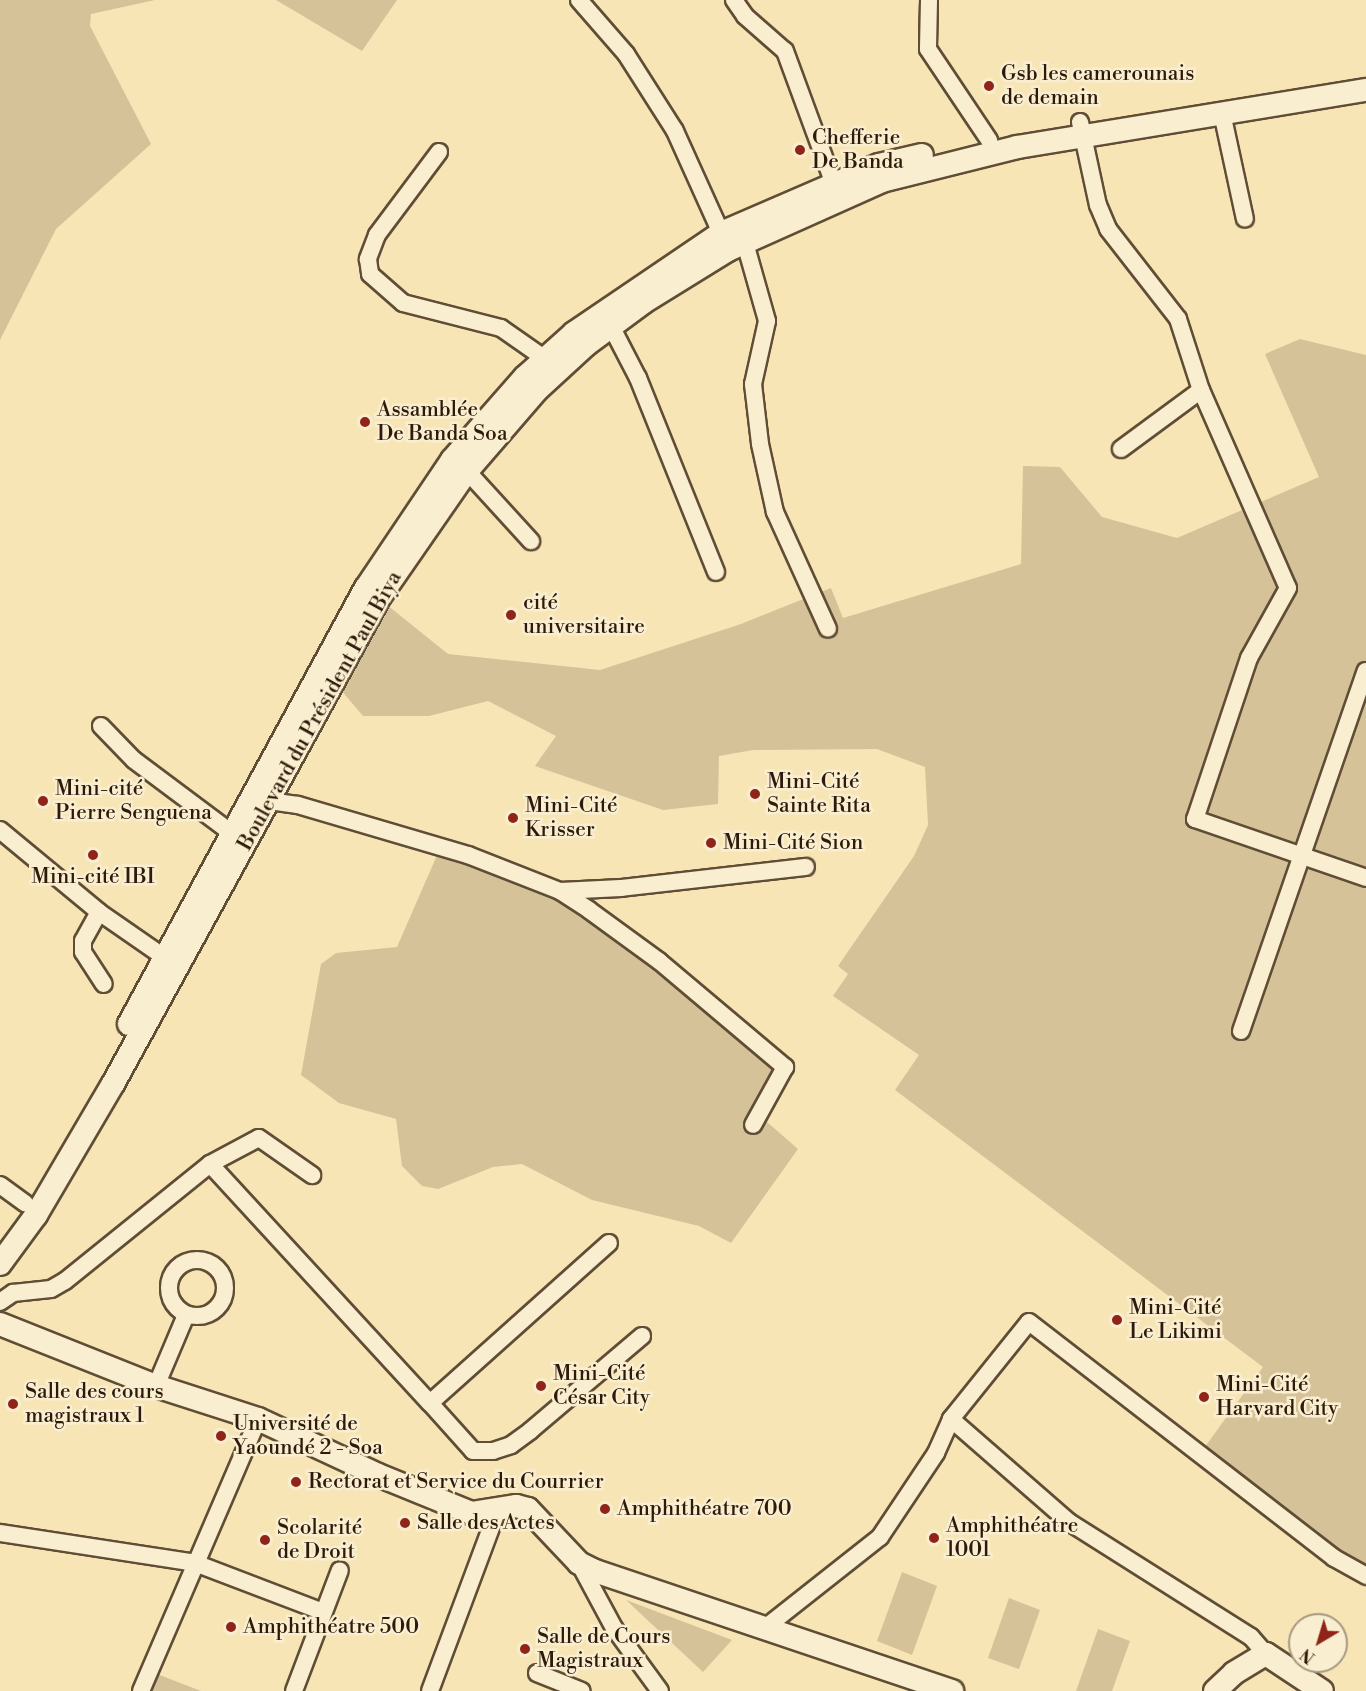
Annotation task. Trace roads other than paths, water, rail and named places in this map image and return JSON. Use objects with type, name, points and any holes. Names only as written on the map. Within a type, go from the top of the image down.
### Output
[{"type":"main road","name":"Boulevard du Président Paul Biya","points":[[0,1264],[36,1215],[113,1084],[270,801],[379,598],[467,471],[552,364],[644,302],[745,243],[882,181],[1081,130],[1366,76]]},
{"type":"main road","name":"Boulevard du Président Paul Biya","points":[[0,1242],[101,1077],[366,588],[452,460],[552,364],[636,288],[721,233],[879,165],[990,140],[1222,113],[1366,90]]},
{"type":"main road","points":[[0,1324],[156,1386],[258,1419],[378,1475],[471,1513],[498,1509],[528,1509],[579,1563],[641,1588],[766,1627],[952,1691]]},
{"type":"main road","points":[[1215,1691],[1234,1673],[1266,1654],[1322,1691]]},
{"type":"street","points":[[579,0],[626,54],[671,123],[721,233]]},
{"type":"street","points":[[734,0],[752,24],[785,51],[834,184]]},
{"type":"street","points":[[929,0],[928,49],[990,140]]},
{"type":"street","points":[[1222,113],[1245,219]]},
{"type":"street","points":[[1081,130],[1098,205],[1108,230],[1172,308],[1186,338],[1201,390],[1288,588],[1249,658],[1194,819],[1366,878]]},
{"type":"street","points":[[439,152],[377,235],[368,259],[370,274],[403,303],[501,328],[552,364]]},
{"type":"street","points":[[745,243],[767,321],[753,384],[763,456],[775,512],[828,629]]},
{"type":"street","points":[[611,326],[638,378],[716,572]]},
{"type":"street","points":[[1121,449],[1201,390]]},
{"type":"street","points":[[467,471],[531,541]]},
{"type":"street","points":[[1241,1031],[1366,671]]},
{"type":"street","points":[[100,726],[134,760],[233,834]]},
{"type":"street","points":[[270,801],[298,805],[441,846],[560,891],[658,962],[785,1068],[753,1125]]},
{"type":"street","points":[[0,831],[99,912],[164,957]]},
{"type":"street","points":[[560,891],[621,888],[806,867]]},
{"type":"street","points":[[99,912],[83,941],[83,952],[104,984]]},
{"type":"street","points":[[0,1302],[13,1293],[51,1289],[65,1281],[210,1164],[259,1138],[312,1175]]},
{"type":"street","points":[[210,1164],[473,1451],[493,1451],[511,1445],[642,1336]]},
{"type":"street","points":[[0,1185],[25,1203]]},
{"type":"street","points":[[430,1404],[609,1243]]},
{"type":"street","points":[[156,1386],[186,1315]]},
{"type":"street","points":[[766,1627],[880,1537],[936,1453],[951,1419],[1029,1322],[1334,1558],[1366,1576]]},
{"type":"street","points":[[141,1691],[258,1419]]},
{"type":"street","points":[[951,1419],[1069,1522],[1251,1636],[1266,1654]]},
{"type":"street","points":[[430,1691],[498,1509]]},
{"type":"street","points":[[0,1533],[195,1563],[323,1612]]},
{"type":"street","points":[[579,1563],[614,1628],[660,1691]]},
{"type":"street","points":[[294,1691],[340,1570]]},
{"type":"street","points":[[537,1673],[582,1691]]},
{"type":"place","name":"Gsb les camerounais de demain","points":[[989,86]]},
{"type":"place","name":"Chefferie De Banda","points":[[800,150]]},
{"type":"place","name":"Assamblée De Banda Soa","points":[[365,422]]},
{"type":"place","name":"cité universitaire","points":[[511,615]]},
{"type":"place","name":"Mini-Cité Sainte Rita","points":[[755,794]]},
{"type":"place","name":"Mini-cité Pierre Senguena","points":[[43,801]]},
{"type":"place","name":"Mini-Cité Krisser","points":[[513,818]]},
{"type":"place","name":"Mini-Cité Sion","points":[[711,843]]},
{"type":"place","name":"Mini-cité IBI","points":[[93,855]]},
{"type":"place","name":"Mini-Cité Le Likimi","points":[[1117,1320]]},
{"type":"place","name":"Mini-Cité César City","points":[[541,1386]]},
{"type":"place","name":"Mini-Cité Harvard City","points":[[1204,1397]]},
{"type":"place","name":"Salle des cours magistraux 1","points":[[13,1404]]},
{"type":"place","name":"Université de Yaoundé 2 - Soa","points":[[221,1436]]},
{"type":"place","name":"Rectorat et Service du Courrier","points":[[296,1482]]},
{"type":"place","name":"Amphithéatre 700","points":[[605,1509]]},
{"type":"place","name":"Salle des Actes","points":[[405,1523]]},
{"type":"place","name":"Amphithéatre 1001","points":[[934,1538]]},
{"type":"place","name":"Scolarité de Droit","points":[[265,1540]]},
{"type":"place","name":"Amphithéatre 500","points":[[231,1627]]},
{"type":"place","name":"Salle de Cours Magistraux","points":[[525,1649]]}]
